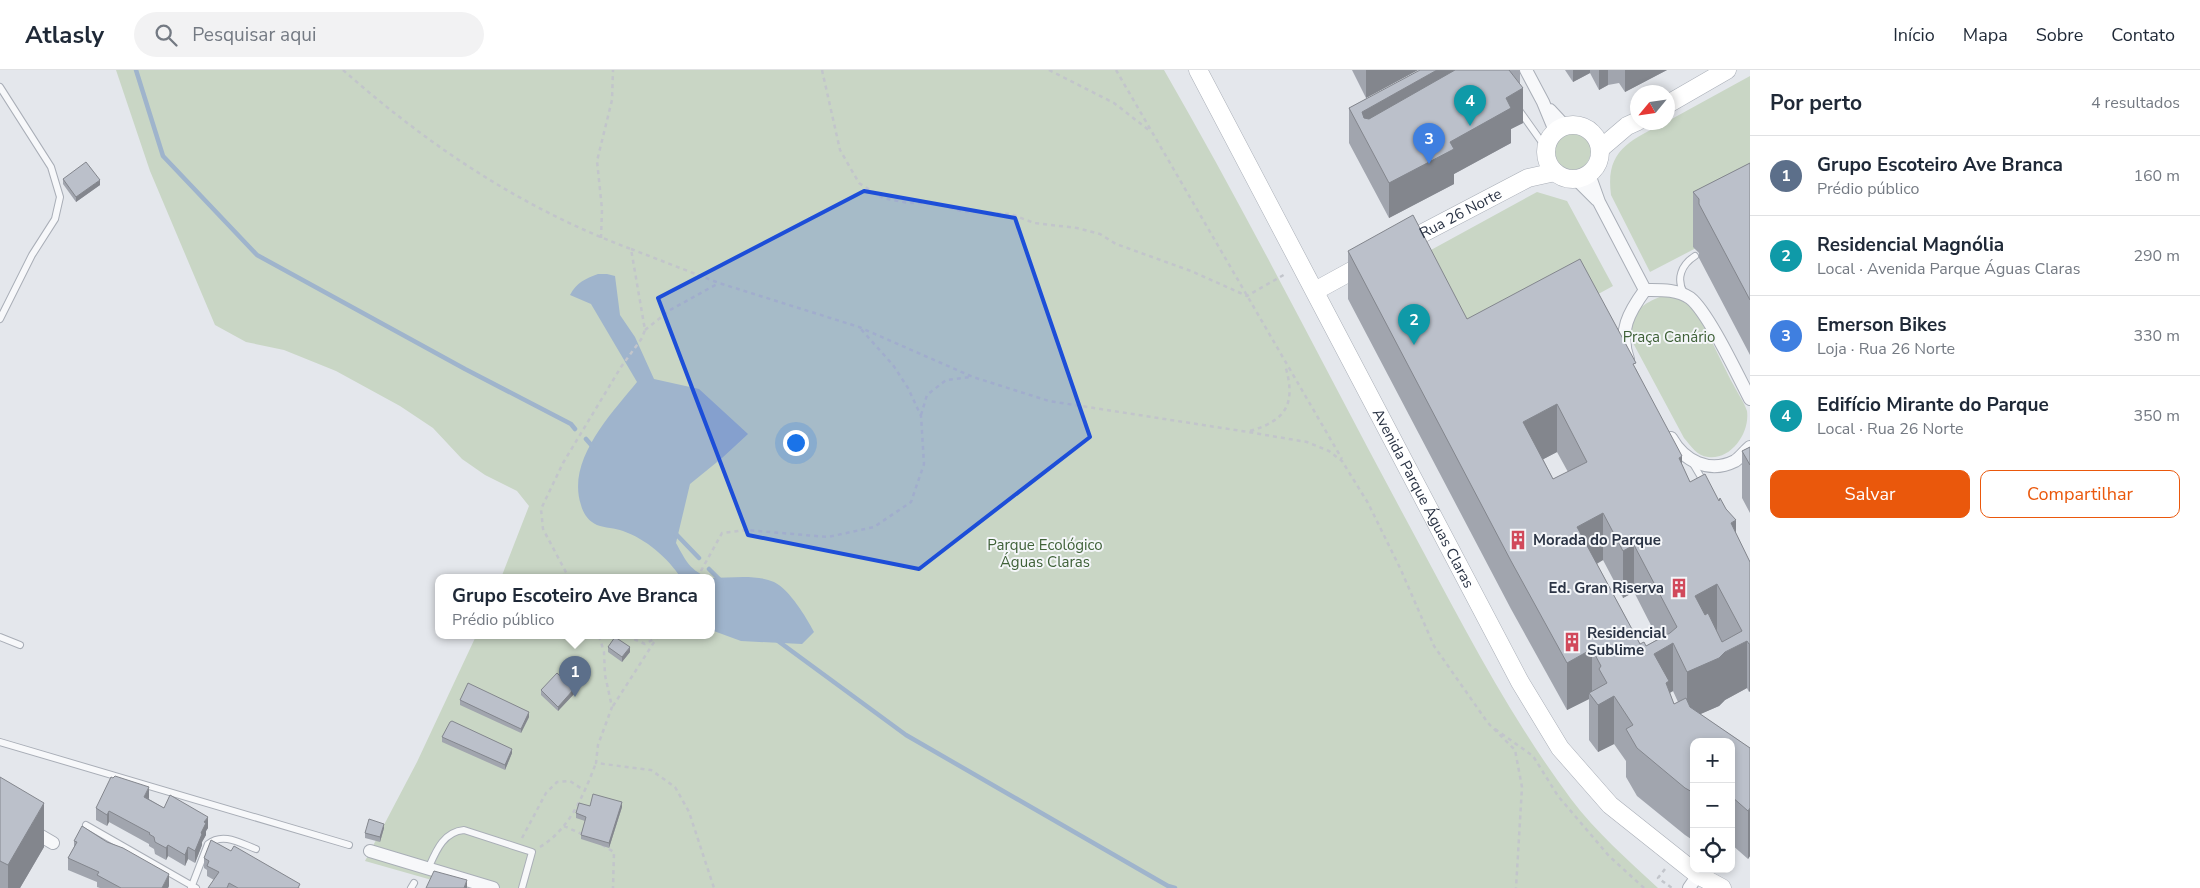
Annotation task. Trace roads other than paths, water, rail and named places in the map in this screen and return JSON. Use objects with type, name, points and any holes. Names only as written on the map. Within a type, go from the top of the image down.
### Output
[{"type":"street","name":"Avenida Parque Águas Claras","points":[[1198,70],[1520,682],[1560,748],[1610,805],[1706,884]]},
{"type":"street","points":[[1526,70],[1543,102],[1560,128]]},
{"type":"street","points":[[1675,100],[1727,70]]},
{"type":"street","points":[[1575,124],[1585,127],[1597,141],[1598,163],[1582,176],[1561,176],[1549,159],[1549,138],[1560,128],[1575,124]]},
{"type":"street","points":[[1597,141],[1630,124]]},
{"type":"street","name":"Rua 26 Norte","points":[[1315,291],[1528,178],[1549,159]]},
{"type":"street","points":[[1582,176],[1599,202],[1645,290]]},
{"type":"street","points":[[1645,290],[1674,291],[1690,298],[1706,318],[1750,399]]},
{"type":"street","points":[[1635,374],[1627,356],[1623,333],[1632,308],[1645,290]]},
{"type":"street","points":[[1663,424],[1677,449],[1696,464],[1716,466],[1735,461],[1750,447]]},
{"type":"street","points":[[0,812],[53,842]]},
{"type":"street","points":[[370,851],[493,888]]},
{"type":"lane","points":[[0,87],[51,167],[60,197],[56,219],[32,255],[0,319]]},
{"type":"lane","points":[[1514,104],[1549,159]]},
{"type":"lane","points":[[1685,296],[1679,281],[1689,260],[1695,256]]},
{"type":"lane","points":[[1690,459],[1709,491]]},
{"type":"lane","points":[[0,637],[20,644]]},
{"type":"lane","points":[[0,742],[349,844]]},
{"type":"lane","points":[[86,825],[192,887],[208,844],[214,840],[229,839],[256,849]]},
{"type":"lane","points":[[428,869],[440,843],[456,831],[464,830],[532,852],[522,888]]},
{"type":"water","points":[[598,274],[615,276],[620,315],[635,337],[654,379],[699,389],[748,434],[690,484],[676,543],[693,569],[701,574],[678,574],[663,556],[648,544],[632,534],[594,523],[586,516],[582,508],[578,488],[580,471],[586,454],[604,423],[637,382],[591,304],[570,295],[576,287]]},
{"type":"water","points":[[751,577],[774,582],[792,597],[814,632],[802,644],[741,641],[715,631],[715,578]]},
{"type":"waterway","points":[[136,70],[163,156],[257,255],[465,369],[571,424],[575,429]]},
{"type":"waterway","points":[[586,439],[593,447]]},
{"type":"waterway","points":[[675,533],[699,558]]},
{"type":"waterway","points":[[709,569],[714,574]]},
{"type":"waterway","points":[[715,575],[723,583]]},
{"type":"waterway","points":[[778,641],[906,735],[1168,886],[1175,888]]},
{"type":"place","name":"Edifício Mirante do Parque","points":[[1470,126]]},
{"type":"place","name":"Emerson Bikes","points":[[1429,164]]},
{"type":"place","name":"Residencial Magnólia","points":[[1414,345]]},
{"type":"place","name":"Morada do Parque","points":[[1518,540]]},
{"type":"place","name":"Ed. Gran Riserva","points":[[1679,588]]},
{"type":"place","name":"Residencial Sublime","points":[[1572,642]]},
{"type":"place","name":"Grupo Escoteiro Ave Branca","points":[[575,697]]},
{"type":"park label","name":"Praça Canário","points":[[1669,337]]},
{"type":"park label","name":"Parque Ecológico Águas Claras","points":[[1045,554]]}]
